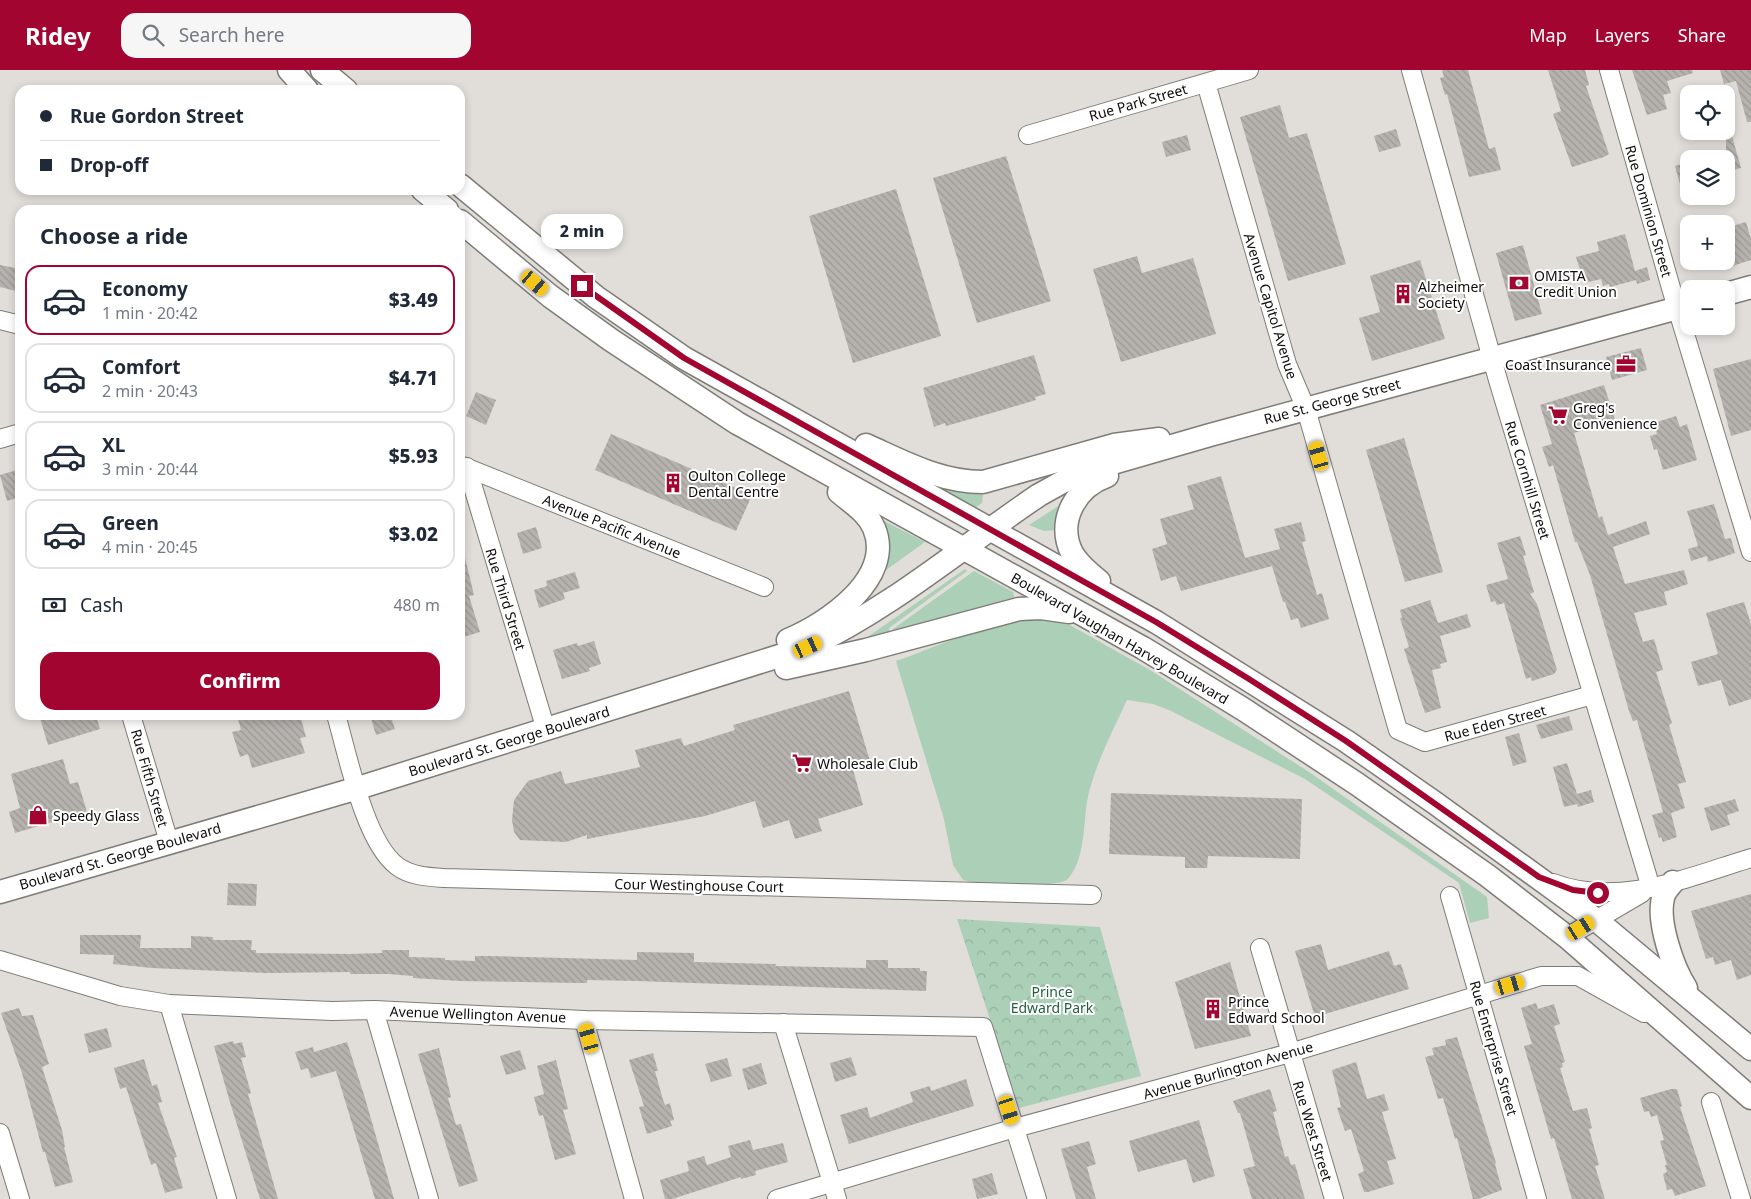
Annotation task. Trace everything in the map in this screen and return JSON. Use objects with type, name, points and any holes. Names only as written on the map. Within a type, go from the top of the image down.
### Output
[{"type":"main road","points":[[289,70],[302,85]]},
{"type":"main road","points":[[322,70],[340,85]]},
{"type":"main road","points":[[465,189],[596,296],[657,340],[714,375],[1156,622],[1346,741],[1539,877],[1595,919],[1751,1048]]},
{"type":"main road","points":[[429,195],[441,205]]},
{"type":"main road","name":"Boulevard Vaughan Harvey Boulevard","points":[[465,225],[550,296],[611,340],[708,404],[798,458],[1084,614],[1243,709],[1357,784],[1488,876],[1567,938],[1751,1098]]},
{"type":"main road","points":[[1735,291],[1751,287]]},
{"type":"main road","name":"Rue St. George Street","points":[[989,529],[1039,495],[1066,480],[1099,468],[1306,408],[1680,307]]},
{"type":"main road","points":[[714,375],[920,470],[966,482],[999,479],[1073,456],[1135,441],[1210,435]]},
{"type":"main road","points":[[1156,622],[1096,579],[1078,561],[1067,539],[1068,517],[1074,501],[1082,490],[1092,483],[1155,461],[1210,435]]},
{"type":"main road","points":[[651,697],[799,635],[827,619],[846,604],[866,581],[874,566],[878,549],[875,533],[869,518],[798,458]]},
{"type":"main road","name":"Boulevard St. George Boulevard","points":[[0,892],[358,788],[793,653],[832,636],[869,614],[989,529]]},
{"type":"main road","points":[[651,697],[866,650],[1019,609],[1041,608],[1084,614]]},
{"type":"main road","points":[[1673,882],[1665,892],[1662,904],[1668,949],[1676,973],[1691,998]]},
{"type":"street","name":"Rue Park Street","points":[[1028,135],[1249,70]]},
{"type":"street","name":"Rue Cornhill Street","points":[[1411,70],[1492,358],[1651,888]]},
{"type":"street","name":"Rue Dominion Street","points":[[1609,70],[1680,296]]},
{"type":"street","name":"Avenue Capitol Avenue","points":[[1206,83],[1287,364],[1306,408],[1398,730]]},
{"type":"street","points":[[0,320],[15,324]]},
{"type":"street","name":"Rue Dominion Street","points":[[1691,335],[1751,552]]},
{"type":"street","points":[[0,439],[15,434]]},
{"type":"street","name":"Avenue Pacific Avenue","points":[[465,466],[764,587]]},
{"type":"street","name":"Rue Third Street","points":[[465,469],[546,730]]},
{"type":"street","name":"Rue Eden Street","points":[[1398,730],[1426,742],[1592,695]]},
{"type":"street","name":"Rue Fifth Street","points":[[132,720],[169,842]]},
{"type":"street","name":"Cour Westinghouse Court","points":[[338,720],[376,839],[388,858],[407,872],[430,878],[1092,895]]},
{"type":"street","points":[[1539,877],[1573,890],[1598,893],[1651,888],[1751,858]]},
{"type":"street","points":[[1567,938],[1595,919],[1651,888]]},
{"type":"street","name":"Rue Enterprise Street","points":[[1450,896],[1537,1199]]},
{"type":"street","name":"Rue West Street","points":[[1260,948],[1334,1199]]},
{"type":"street","name":"Avenue Wellington Avenue","points":[[0,960],[120,996],[169,1004],[332,1011],[374,1010],[584,1020],[982,1027],[1015,1128]]},
{"type":"street","name":"Avenue Burlington Avenue","points":[[776,1199],[1015,1128],[1290,1053],[1541,976],[1578,976],[1671,1028]]},
{"type":"street","points":[[169,1004],[226,1199]]},
{"type":"street","points":[[374,1010],[430,1199]]},
{"type":"street","points":[[584,1020],[634,1199]]},
{"type":"street","points":[[783,1023],[836,1199]]},
{"type":"street","points":[[1711,1102],[1736,1198]]},
{"type":"street","points":[[1015,1128],[1037,1199]]},
{"type":"street","points":[[0,1133],[20,1199]]},
{"type":"green space","points":[[939,484],[983,495],[982,503],[976,507],[938,487]]},
{"type":"green space","points":[[1060,505],[1062,508],[1058,530],[1044,531],[1029,525]]},
{"type":"green space","points":[[884,521],[925,542],[886,570],[888,556],[882,522]]},
{"type":"green space","points":[[965,569],[967,571],[889,628],[890,636],[856,645]]},
{"type":"green space","points":[[974,571],[1013,592],[1015,601],[894,635],[893,629]]},
{"type":"green space","points":[[1037,618],[1068,624],[1150,670],[1309,772],[1487,897],[1489,918],[1470,923],[1459,883],[1305,779],[1169,710],[1153,704],[1127,700],[1095,774],[1088,796],[1079,859],[1067,880],[1059,883],[1016,885],[985,884],[963,880],[953,865],[944,819],[896,661],[983,629],[1018,620]]},
{"type":"green space","name":"Prince Edward Park","points":[[957,919],[1100,927],[1141,1076],[1019,1108]]},
{"type":"building","points":[[1442,70],[1468,70],[1489,149],[1495,147],[1501,170],[1469,177],[1447,94],[1445,95],[1440,78],[1444,77]]},
{"type":"building","points":[[1548,70],[1585,70],[1589,85],[1586,86],[1609,154],[1572,167],[1553,114],[1561,111]]},
{"type":"building","points":[[1632,70],[1692,70],[1693,73],[1667,81],[1671,93],[1663,95],[1667,109],[1647,115]]},
{"type":"building","points":[[1720,70],[1751,70],[1751,122],[1747,122],[1736,81],[1724,84]]},
{"type":"building","points":[[1280,105],[1289,138],[1307,133],[1346,264],[1288,281],[1240,117]]},
{"type":"building","points":[[1396,129],[1401,146],[1379,152],[1374,136]]},
{"type":"building","points":[[1187,135],[1191,150],[1166,157],[1162,142]]},
{"type":"building","points":[[1726,140],[1733,140],[1741,168],[1735,170],[1735,150],[1726,150]]},
{"type":"building","points":[[1006,156],[1051,301],[977,323],[933,178]]},
{"type":"building","points":[[1680,165],[1680,184],[1675,166]]},
{"type":"building","points":[[896,189],[941,336],[853,363],[809,216]]},
{"type":"building","points":[[1746,222],[1751,239],[1751,260],[1735,265],[1735,225]]},
{"type":"building","points":[[1625,234],[1635,271],[1647,267],[1650,280],[1637,284],[1636,280],[1610,287],[1609,284],[1603,286],[1601,279],[1584,283],[1576,257],[1599,251],[1597,242]]},
{"type":"building","name":"OMISTA Credit Union","points":[[1523,245],[1542,314],[1515,321],[1496,253]]},
{"type":"building","points":[[1137,256],[1142,273],[1193,258],[1216,334],[1121,362],[1093,269]]},
{"type":"building","name":"Alzheimer Society","points":[[1420,260],[1445,339],[1372,361],[1359,318],[1380,312],[1370,276]]},
{"type":"building","points":[[0,265],[15,268],[15,291],[0,287]]},
{"type":"building","name":"Coast Insurance","points":[[1641,348],[1647,370],[1612,380],[1606,357]]},
{"type":"building","points":[[1034,355],[1046,394],[1035,397],[1036,400],[999,411],[946,426],[945,423],[934,427],[923,388]]},
{"type":"building","points":[[1751,359],[1751,430],[1731,436],[1713,369]]},
{"type":"building","points":[[1604,385],[1615,420],[1574,433],[1599,518],[1602,516],[1608,535],[1646,521],[1650,534],[1613,547],[1625,584],[1684,570],[1688,584],[1664,592],[1667,605],[1634,613],[1643,642],[1654,639],[1663,670],[1656,672],[1672,723],[1669,725],[1686,782],[1678,784],[1685,808],[1671,813],[1677,837],[1663,842],[1661,837],[1659,838],[1652,815],[1663,812],[1637,720],[1633,721],[1629,711],[1590,575],[1577,542],[1575,542],[1553,465],[1549,467],[1542,447],[1552,444],[1540,405]]},
{"type":"building","points":[[476,392],[496,400],[486,425],[466,416]]},
{"type":"building","points":[[1676,416],[1680,427],[1687,424],[1697,460],[1663,470],[1657,449],[1654,450],[1650,436],[1657,434],[1654,423]]},
{"type":"building","name":"Oulton College Dental Centre","points":[[611,434],[752,495],[736,531],[595,470]]},
{"type":"building","points":[[1404,438],[1443,572],[1405,582],[1366,450]]},
{"type":"building","points":[[15,470],[15,499],[7,501],[0,475]]},
{"type":"building","points":[[1221,476],[1245,558],[1280,549],[1274,529],[1301,522],[1306,541],[1302,542],[1317,595],[1322,593],[1329,619],[1301,628],[1298,618],[1291,620],[1285,602],[1283,602],[1272,566],[1181,591],[1176,576],[1161,581],[1152,549],[1167,544],[1160,519],[1194,509],[1187,486]]},
{"type":"building","points":[[1714,504],[1725,539],[1731,538],[1735,553],[1708,562],[1707,556],[1691,561],[1688,549],[1698,546],[1687,511]]},
{"type":"building","points":[[536,527],[542,548],[523,554],[517,533]]},
{"type":"building","points":[[1520,536],[1526,555],[1523,556],[1534,592],[1530,594],[1537,604],[1557,670],[1554,674],[1532,681],[1531,677],[1526,679],[1504,603],[1497,605],[1495,601],[1491,602],[1486,585],[1508,579],[1497,543]]},
{"type":"building","points":[[465,558],[474,595],[469,596],[480,632],[465,636]]},
{"type":"building","points":[[575,572],[580,588],[563,593],[565,599],[539,608],[534,590],[547,586],[546,581]]},
{"type":"building","points":[[1430,600],[1438,623],[1467,614],[1471,627],[1440,636],[1447,662],[1440,664],[1441,668],[1432,670],[1441,708],[1425,713],[1404,649],[1409,647],[1400,618],[1402,618],[1400,610]]},
{"type":"building","points":[[1744,602],[1751,624],[1751,699],[1729,706],[1721,680],[1698,686],[1691,662],[1718,654],[1706,613]]},
{"type":"building","points":[[594,641],[601,664],[589,668],[590,671],[562,679],[553,650],[577,643],[578,646]]},
{"type":"building","points":[[849,691],[870,761],[852,766],[863,805],[818,819],[822,831],[795,839],[789,820],[763,828],[755,801],[705,816],[587,839],[587,835],[566,842],[520,840],[514,832],[512,820],[514,800],[528,781],[561,771],[565,784],[640,767],[635,750],[681,738],[684,746],[735,730],[733,725]]},
{"type":"building","points":[[1569,716],[1573,730],[1541,739],[1536,725]]},
{"type":"building","points":[[41,720],[97,720],[100,729],[48,745]]},
{"type":"building","points":[[238,720],[301,720],[306,737],[300,738],[305,753],[252,768],[248,754],[240,757],[232,732],[241,730]]},
{"type":"building","points":[[372,720],[392,720],[395,729],[376,735]]},
{"type":"building","points":[[1519,733],[1527,762],[1513,766],[1505,737]]},
{"type":"building","points":[[63,759],[70,784],[78,782],[87,812],[15,833],[9,812],[20,808],[11,774]]},
{"type":"building","points":[[1567,763],[1577,794],[1591,790],[1594,802],[1578,807],[1577,804],[1564,807],[1553,767]]},
{"type":"building","points":[[1111,793],[1302,799],[1300,859],[1208,856],[1207,868],[1185,868],[1185,857],[1109,854]]},
{"type":"building","points":[[1735,799],[1739,811],[1727,815],[1730,825],[1711,831],[1704,808]]},
{"type":"building","points":[[228,883],[257,884],[256,906],[227,905]]},
{"type":"building","points":[[1751,894],[1751,975],[1737,980],[1731,960],[1715,965],[1713,957],[1706,959],[1691,911]]},
{"type":"building","points":[[80,935],[141,935],[140,948],[191,948],[191,936],[213,937],[213,940],[252,940],[251,950],[256,950],[256,953],[350,954],[382,953],[382,950],[409,950],[409,957],[475,961],[475,956],[637,960],[637,952],[694,953],[694,962],[776,964],[775,966],[866,968],[866,960],[888,960],[888,968],[920,968],[920,971],[927,971],[926,991],[637,981],[587,980],[587,983],[579,983],[460,981],[413,978],[413,976],[389,974],[350,974],[350,972],[267,973],[152,968],[113,964],[114,955],[80,954]]},
{"type":"building","points":[[1321,944],[1328,970],[1389,951],[1394,966],[1401,964],[1409,989],[1315,1017],[1295,951]]},
{"type":"building","name":"Prince Edward School","points":[[1230,962],[1251,1036],[1195,1049],[1175,982]]},
{"type":"building","points":[[1536,1003],[1538,1009],[1554,1004],[1560,1024],[1554,1026],[1565,1062],[1562,1063],[1563,1067],[1560,1068],[1573,1111],[1587,1108],[1592,1128],[1589,1129],[1599,1165],[1595,1166],[1605,1199],[1572,1199],[1554,1138],[1551,1139],[1524,1046],[1532,1044],[1521,1008]]},
{"type":"building","points":[[19,1008],[22,1016],[33,1015],[49,1064],[42,1067],[62,1130],[64,1147],[73,1182],[55,1187],[45,1152],[43,1152],[22,1073],[1,1013]]},
{"type":"building","points":[[107,1028],[112,1047],[89,1053],[84,1034]]},
{"type":"building","points":[[1457,1037],[1496,1163],[1502,1190],[1478,1199],[1473,1199],[1457,1138],[1455,1139],[1443,1098],[1438,1099],[1425,1057],[1434,1055],[1432,1048],[1446,1045],[1445,1040]]},
{"type":"building","points":[[233,1041],[234,1044],[242,1042],[246,1057],[241,1058],[251,1093],[248,1094],[278,1199],[260,1199],[229,1099],[214,1046]]},
{"type":"building","points":[[347,1042],[394,1199],[375,1199],[336,1071],[311,1078],[308,1068],[301,1070],[295,1052],[313,1047],[314,1052]]},
{"type":"building","points":[[439,1048],[451,1097],[448,1098],[456,1125],[461,1124],[478,1181],[459,1187],[418,1054]]},
{"type":"building","points":[[520,1050],[526,1069],[506,1075],[500,1056]]},
{"type":"building","points":[[653,1053],[658,1071],[655,1071],[663,1100],[665,1105],[670,1103],[674,1120],[670,1121],[672,1126],[647,1134],[639,1107],[644,1106],[629,1060]]},
{"type":"building","points":[[851,1057],[857,1075],[835,1082],[830,1063]]},
{"type":"building","points":[[727,1058],[732,1076],[711,1082],[705,1064]]},
{"type":"building","points":[[144,1059],[152,1086],[157,1084],[162,1102],[158,1103],[177,1157],[174,1158],[183,1188],[165,1193],[156,1163],[151,1165],[126,1087],[120,1089],[114,1068]]},
{"type":"building","points":[[556,1060],[568,1109],[563,1110],[576,1154],[555,1160],[543,1115],[539,1116],[534,1097],[544,1094],[537,1066]]},
{"type":"building","points":[[1356,1062],[1367,1099],[1384,1094],[1389,1110],[1382,1112],[1396,1159],[1387,1161],[1394,1184],[1368,1192],[1364,1192],[1358,1174],[1364,1171],[1351,1129],[1345,1131],[1337,1108],[1341,1107],[1332,1070]]},
{"type":"building","points":[[761,1063],[767,1084],[748,1090],[742,1069]]},
{"type":"building","points":[[966,1079],[974,1106],[849,1144],[840,1115],[867,1107],[870,1118],[913,1102],[910,1092],[930,1086],[931,1091]]},
{"type":"building","points":[[1270,1089],[1277,1111],[1273,1112],[1285,1157],[1288,1156],[1291,1165],[1295,1164],[1305,1199],[1252,1199],[1243,1169],[1255,1166],[1240,1113],[1238,1113],[1233,1101]]},
{"type":"building","points":[[1677,1089],[1682,1106],[1680,1107],[1706,1186],[1675,1196],[1672,1189],[1667,1190],[1663,1174],[1667,1172],[1665,1165],[1667,1165],[1660,1141],[1664,1140],[1657,1115],[1651,1117],[1649,1111],[1644,1112],[1640,1098]]},
{"type":"building","points":[[1199,1120],[1215,1176],[1193,1183],[1186,1159],[1138,1172],[1129,1141]]},
{"type":"building","points":[[750,1140],[753,1150],[783,1143],[788,1162],[755,1171],[756,1175],[741,1179],[741,1177],[672,1199],[665,1199],[660,1180],[689,1171],[687,1161],[704,1156],[707,1165],[731,1157],[728,1146]]},
{"type":"building","points":[[1089,1141],[1096,1164],[1087,1167],[1096,1199],[1076,1199],[1061,1149]]},
{"type":"building","points":[[992,1173],[998,1194],[977,1199],[972,1179]]},
{"type":"place","name":"OMISTA Credit Union","points":[[1519,283]]},
{"type":"place","name":"Alzheimer Society","points":[[1403,294]]},
{"type":"place","name":"Coast Insurance","points":[[1626,364]]},
{"type":"place","name":"Greg's Convenience","points":[[1558,415]]},
{"type":"place","name":"Oulton College Dental Centre","points":[[673,483]]},
{"type":"place","name":"Wholesale Club","points":[[802,763]]},
{"type":"place","name":"Speedy Glass","points":[[38,815]]},
{"type":"place","name":"Prince Edward School","points":[[1213,1009]]},
{"type":"route","points":[[582,286],[684,358],[1156,622],[1249,679],[1346,741],[1539,877],[1573,890],[1598,893]]}]
